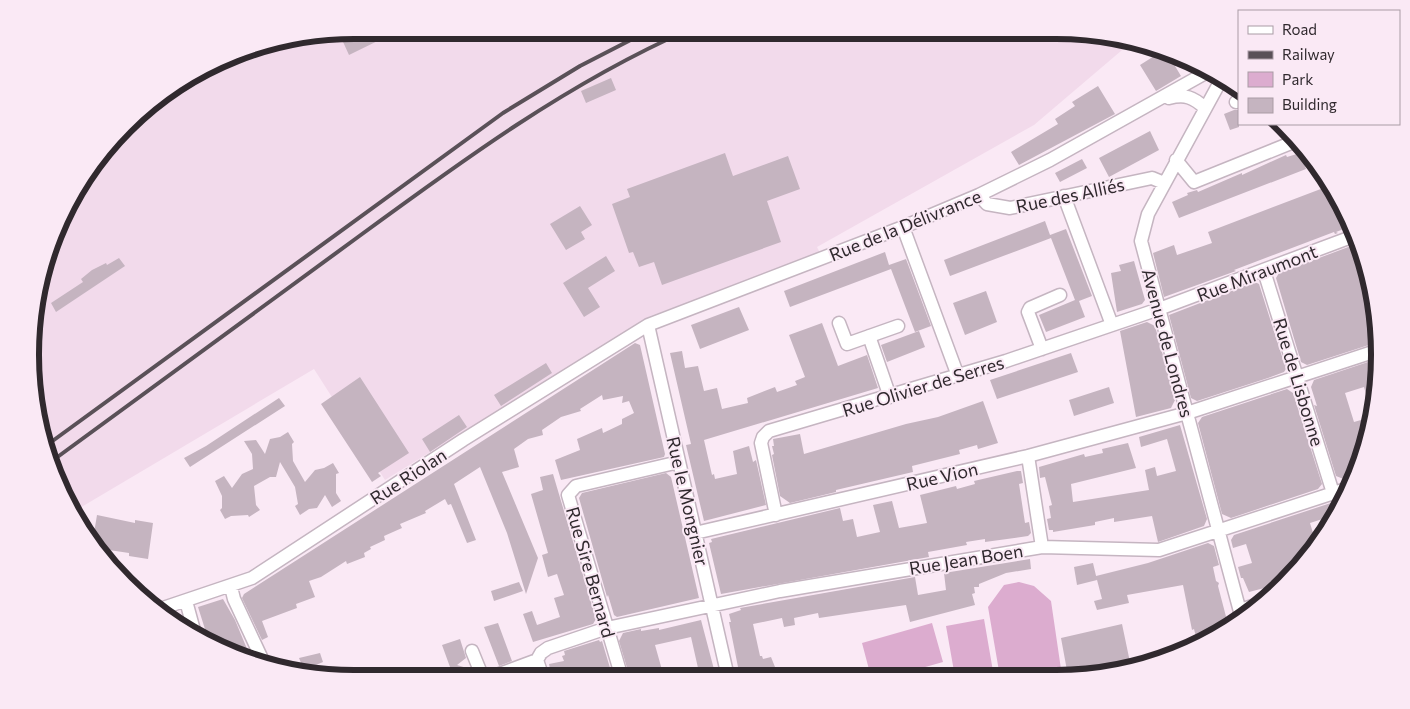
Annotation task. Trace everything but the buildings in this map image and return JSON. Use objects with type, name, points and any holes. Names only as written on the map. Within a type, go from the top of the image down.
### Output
[{"type":"street","name":"Rue de la Délivrance","points":[[648,325],[979,196],[1050,160],[1202,75]]},
{"type":"street","name":"Avenue de Londres","points":[[1219,84],[1148,214],[1141,241],[1240,611]]},
{"type":"street","name":"Rue de la Délivrance","points":[[1152,104],[1180,95],[1191,97],[1205,108]]},
{"type":"street","points":[[1176,160],[1194,182],[1290,143]]},
{"type":"street","name":"Rue des Alliés","points":[[979,196],[987,204],[1010,208],[1152,178],[1164,183]]},
{"type":"street","points":[[1064,196],[1112,325]]},
{"type":"street","points":[[903,227],[958,376]]},
{"type":"street","name":"Rue Miraumont","points":[[1159,309],[1349,238]]},
{"type":"street","name":"Rue de Lisbonne","points":[[1264,270],[1333,493]]},
{"type":"street","points":[[1042,349],[1028,312],[1030,308],[1060,295]]},
{"type":"street","name":"Rue Olivier de Serres","points":[[776,515],[761,443],[763,437],[769,431],[958,376],[1159,309]]},
{"type":"street","points":[[839,323],[847,344],[898,326]]},
{"type":"street","name":"Rue le Mongnier","points":[[648,325],[726,670]]},
{"type":"street","name":"Rue Riolan","points":[[165,607],[231,587],[252,578],[463,440],[648,325]]},
{"type":"street","points":[[869,336],[890,397]]},
{"type":"street","name":"Rue Vion","points":[[695,533],[1028,456],[1187,413],[1371,353]]},
{"type":"street","points":[[1028,456],[1042,547]]},
{"type":"street","name":"Rue Sire Bernard","points":[[620,670],[568,495],[576,486],[679,462]]},
{"type":"street","name":"Rue Jean Boen","points":[[510,670],[537,660],[541,653],[548,648],[607,628],[856,577],[1042,547],[1159,550],[1340,491]]},
{"type":"street","points":[[231,587],[234,599],[260,655]]},
{"type":"street","points":[[186,601],[193,625]]},
{"type":"street","points":[[472,651],[480,670]]},
{"type":"street","points":[[537,660],[540,670]]},
{"type":"shaded area","points":[[334,39],[1076,39],[1126,47],[1034,125],[817,247],[821,255],[650,316],[385,480],[314,369],[79,508],[71,494],[50,436],[41,396],[39,375],[41,313],[50,273],[63,234],[71,215],[92,179],[131,131],[179,92],[215,71],[234,63],[293,45]]},
{"type":"green space","points":[[1019,582],[1034,586],[1051,601],[1061,670],[999,670],[988,607],[1004,585]]},
{"type":"green space","points":[[984,619],[993,670],[954,670],[946,626]]},
{"type":"green space","points":[[932,623],[943,662],[915,670],[869,670],[862,643]]},
{"type":"railway","points":[[52,442],[503,113],[580,66],[632,39]]},
{"type":"railway","points":[[57,458],[397,208],[477,152],[559,98],[669,39]]}]
